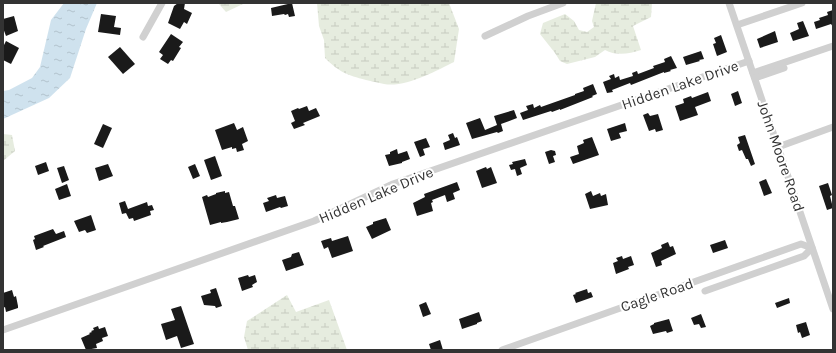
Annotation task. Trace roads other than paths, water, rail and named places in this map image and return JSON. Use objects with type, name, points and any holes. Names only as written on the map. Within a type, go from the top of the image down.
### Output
[{"type":"street","points":[[143,37],[162,3]]},
{"type":"street","points":[[485,36],[528,16],[563,3]]},
{"type":"street","name":"John Moore Road","points":[[729,3],[833,308]]},
{"type":"street","points":[[737,25],[802,3]]},
{"type":"street","points":[[754,76],[833,46]]},
{"type":"street","points":[[754,76],[833,50]]},
{"type":"street","name":"Hidden Lake Drive","points":[[3,330],[314,221],[393,184],[749,61]]},
{"type":"street","points":[[778,147],[833,127]]},
{"type":"street","name":"Cagle Road","points":[[502,350],[801,244],[812,248]]},
{"type":"street","points":[[705,291],[804,256],[812,248]]},
{"type":"water","points":[[64,3],[97,3],[86,29],[70,78],[49,98],[3,119],[3,91],[9,90],[32,78],[40,67],[51,20]]}]
